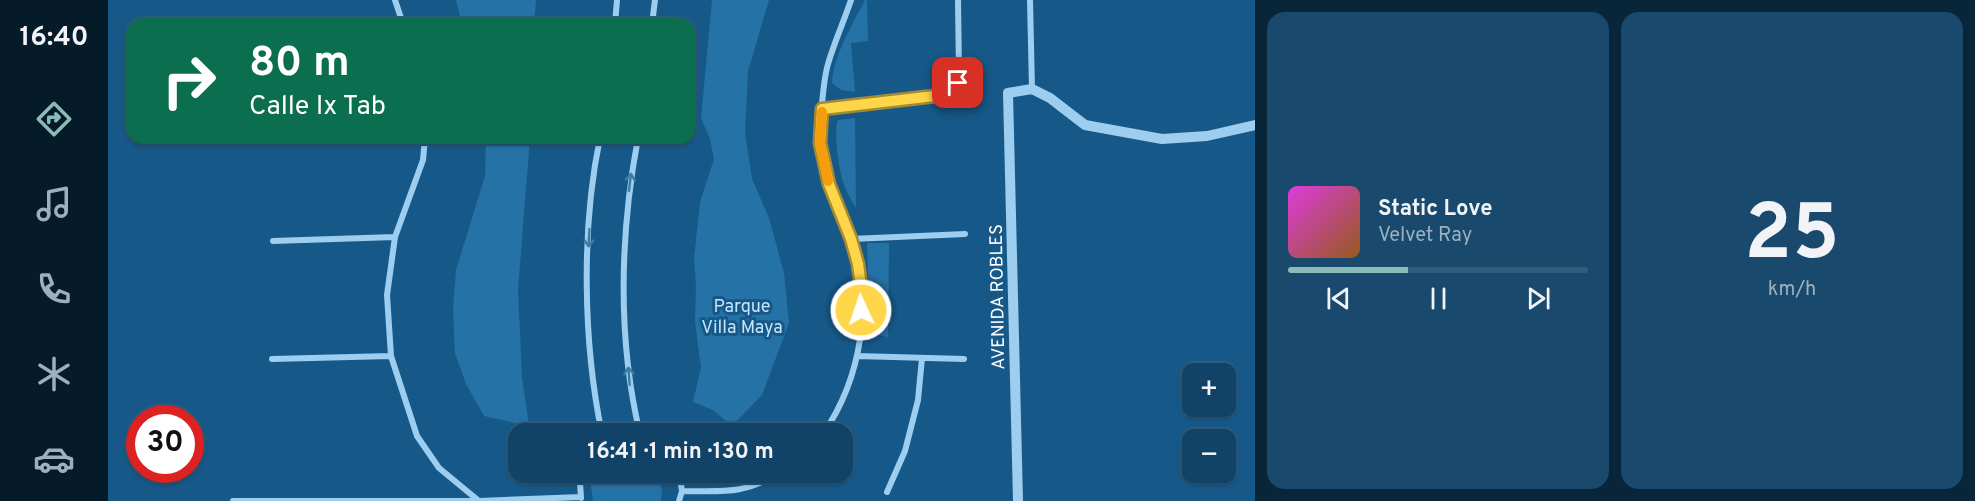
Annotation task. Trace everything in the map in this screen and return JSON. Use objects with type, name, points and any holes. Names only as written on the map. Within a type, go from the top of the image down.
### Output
[{"type":"street","points":[[395,0],[402,18]]},
{"type":"street","points":[[616,18],[617,0]]},
{"type":"street","points":[[653,18],[655,0]]},
{"type":"street","points":[[829,423],[840,405],[857,356],[861,328],[862,293],[858,264],[851,239],[829,184],[820,143],[827,66],[851,0]]},
{"type":"street","points":[[952,94],[958,83],[959,75],[958,0]]},
{"type":"street","points":[[1030,0],[1032,89],[1050,98],[1085,125],[1162,139],[1208,136],[1255,125]]},
{"type":"street","name":"AVENIDA ROBLES","points":[[1018,501],[1008,93],[1032,89]]},
{"type":"street","points":[[822,109],[968,93]]},
{"type":"street","points":[[424,144],[423,160],[395,237],[387,295],[391,356],[417,436],[439,468],[478,501]]},
{"type":"street","points":[[599,144],[592,177],[587,290],[594,397],[600,423]]},
{"type":"street","points":[[637,144],[629,182],[623,291],[631,395],[637,423]]},
{"type":"street","points":[[851,239],[965,234]]},
{"type":"street","points":[[273,241],[395,237]]},
{"type":"street","points":[[272,359],[391,356]]},
{"type":"street","points":[[857,356],[964,359]]},
{"type":"street","points":[[887,492],[908,441],[918,400],[922,358]]},
{"type":"street","points":[[233,501],[582,499],[580,483]]},
{"type":"street","points":[[679,501],[680,483]]},
{"type":"street","points":[[681,491],[735,491],[762,483]]},
{"type":"green space","points":[[456,0],[536,0],[534,18],[460,18]]},
{"type":"green space","name":"Parque Villa Maya","points":[[712,0],[769,0],[748,71],[745,133],[752,179],[769,218],[784,273],[789,323],[762,395],[735,423],[728,423],[713,410],[693,402],[701,368],[695,322],[694,259],[700,202],[714,159],[710,139],[701,118]]},
{"type":"green space","points":[[867,0],[868,41],[851,43],[855,92],[841,90],[832,83],[833,72],[844,40]]},
{"type":"green space","points":[[855,118],[856,208],[841,176],[836,132],[838,120]]},
{"type":"green space","points":[[486,144],[530,144],[518,289],[522,377],[529,423],[516,423],[484,416],[466,384],[455,353],[453,308],[456,270],[485,176]]},
{"type":"green space","points":[[867,243],[889,243],[888,337],[875,334],[870,328]]},
{"type":"green space","points":[[592,483],[660,483],[661,501],[593,501]]},
{"type":"slow traffic","points":[[822,112],[820,143],[828,181]]},
{"type":"route","points":[[861,310],[862,293],[858,264],[851,239],[829,184],[820,143],[822,109],[952,94],[958,83]]}]
